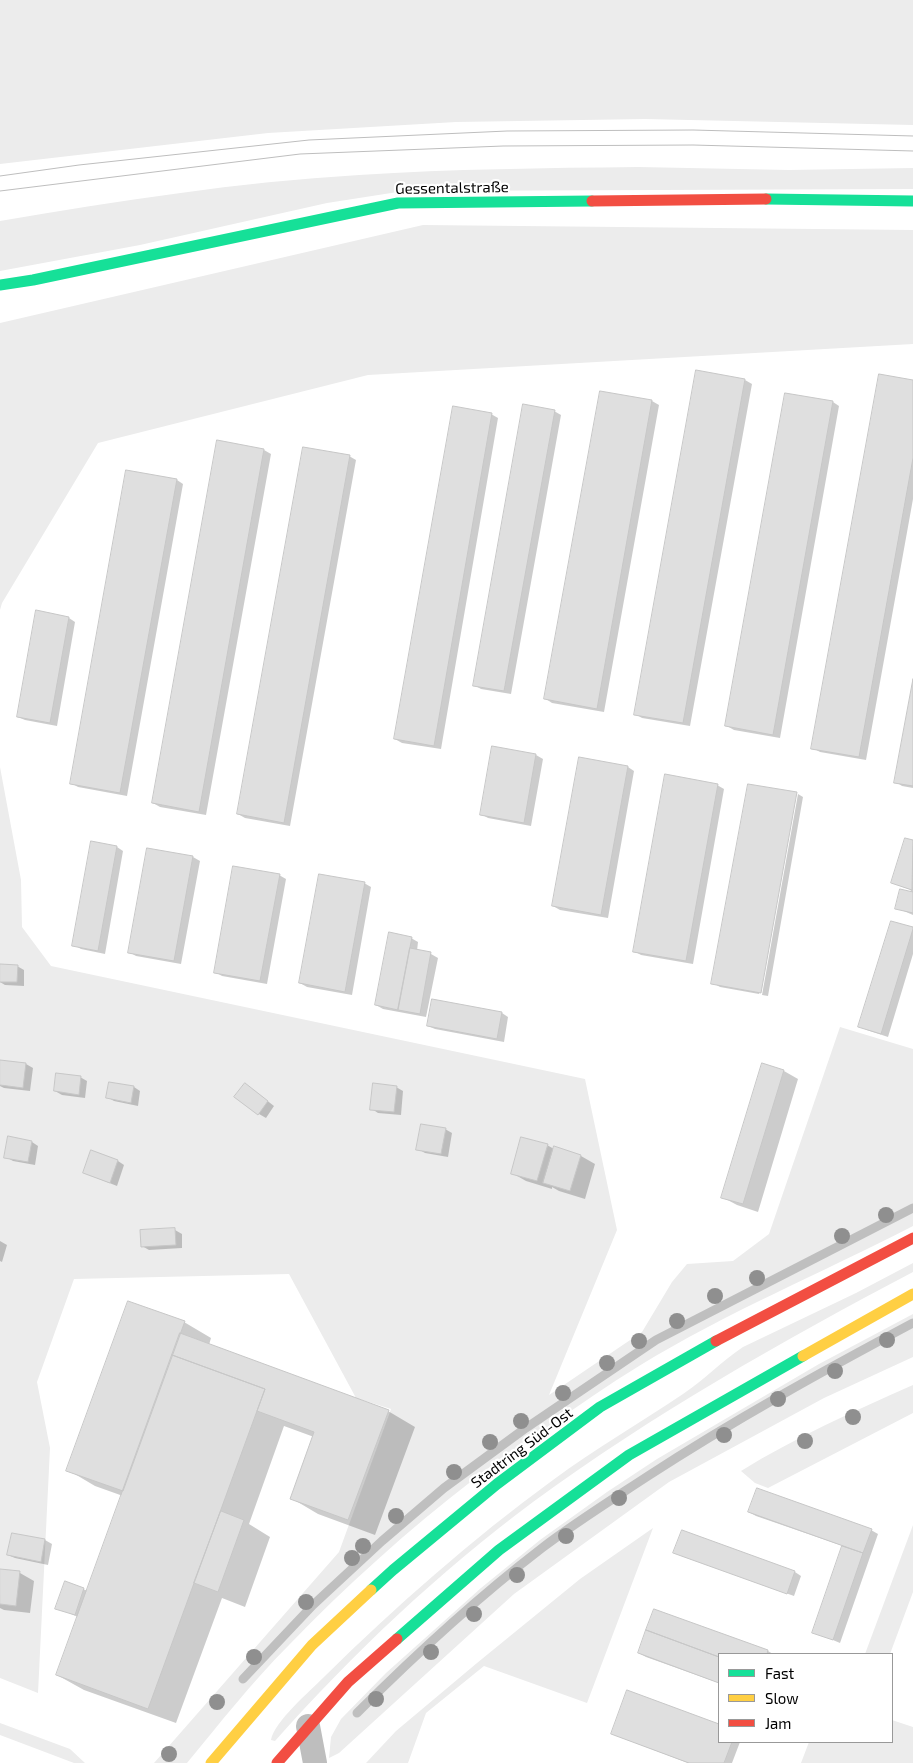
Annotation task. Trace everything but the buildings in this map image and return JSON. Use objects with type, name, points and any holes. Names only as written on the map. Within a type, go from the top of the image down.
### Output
[{"type":"main road","name":"Gessentalstraße","points":[[0,285],[33,280],[398,203],[770,199],[913,201]]},
{"type":"main road","name":"Stadtring Süd-Ost","points":[[211,1763],[312,1645],[393,1570],[497,1484],[600,1407],[736,1330],[913,1238]]},
{"type":"main road","points":[[277,1763],[348,1682],[498,1550],[629,1455],[913,1294]]},
{"type":"street","points":[[308,1726],[315,1763]]},
{"type":"shaded area","points":[[0,0],[913,0],[913,125],[645,119],[456,122],[268,133],[0,164]]},
{"type":"shaded area","points":[[638,167],[789,170],[913,168],[913,189],[404,191],[327,203],[140,245],[0,271],[0,221],[179,193],[314,178],[464,170]]},
{"type":"shaded area","points":[[423,225],[913,230],[913,344],[368,375],[98,443],[2,603],[0,610],[0,323]]},
{"type":"shaded area","points":[[0,767],[21,880],[22,927],[51,966],[585,1079],[617,1230],[549,1395],[642,1332],[672,1282],[687,1264],[733,1261],[769,1234],[840,1027],[913,1049],[913,1226],[740,1310],[672,1346],[604,1388],[491,1466],[401,1539],[333,1601],[262,1673],[187,1763],[154,1763],[339,1552],[391,1409],[356,1398],[289,1274],[74,1279],[37,1382],[50,1448],[38,1693],[0,1678]]},
{"type":"shaded area","points":[[913,1263],[913,1272],[767,1352],[671,1409],[533,1502],[464,1556],[431,1585],[335,1676],[275,1741],[271,1740],[285,1716],[293,1707],[379,1625],[463,1550],[553,1480],[683,1394],[743,1347],[856,1293]]},
{"type":"shaded area","points":[[913,1314],[913,1357],[824,1398],[669,1482],[514,1594],[339,1753],[329,1758],[331,1737],[341,1719],[386,1673],[481,1588],[540,1540],[657,1459],[819,1364]]},
{"type":"shaded area","points":[[913,1385],[913,1413],[768,1488],[755,1483],[741,1471],[804,1436]]},
{"type":"shaded area","points":[[913,1525],[913,1592],[890,1653],[865,1653]]},
{"type":"shaded area","points":[[653,1528],[587,1703],[484,1666],[426,1713],[408,1763],[366,1763],[396,1731],[477,1663],[580,1579]]},
{"type":"shaded area","points":[[893,1720],[913,1727],[913,1763],[801,1763],[809,1743],[893,1743]]},
{"type":"shaded area","points":[[0,1723],[70,1749],[85,1763],[74,1763],[0,1735]]},
{"type":"waterway","points":[[243,1679],[313,1605],[382,1541],[444,1488],[523,1430],[656,1340],[913,1208]]},
{"type":"waterway","points":[[357,1713],[424,1648],[470,1607],[568,1529],[713,1435],[913,1323]]},
{"type":"tram line","points":[[0,176],[79,165],[309,140],[507,131],[693,130],[913,136]]},
{"type":"tram line","points":[[0,191],[300,154],[503,146],[693,145],[913,151]]},
{"type":"traffic: fast","points":[[766,199],[913,201]]},
{"type":"traffic: fast","points":[[0,285],[33,280],[398,203],[592,201]]},
{"type":"traffic: fast","points":[[371,1590],[497,1484],[600,1407],[716,1341]]},
{"type":"traffic: fast","points":[[397,1639],[499,1550],[629,1455],[803,1356]]},
{"type":"traffic: slow","points":[[803,1356],[913,1294]]},
{"type":"traffic: slow","points":[[211,1763],[312,1645],[371,1590]]},
{"type":"traffic: jam","points":[[592,201],[766,199]]},
{"type":"traffic: jam","points":[[716,1341],[913,1238]]},
{"type":"traffic: jam","points":[[277,1763],[348,1682],[397,1639]]}]
